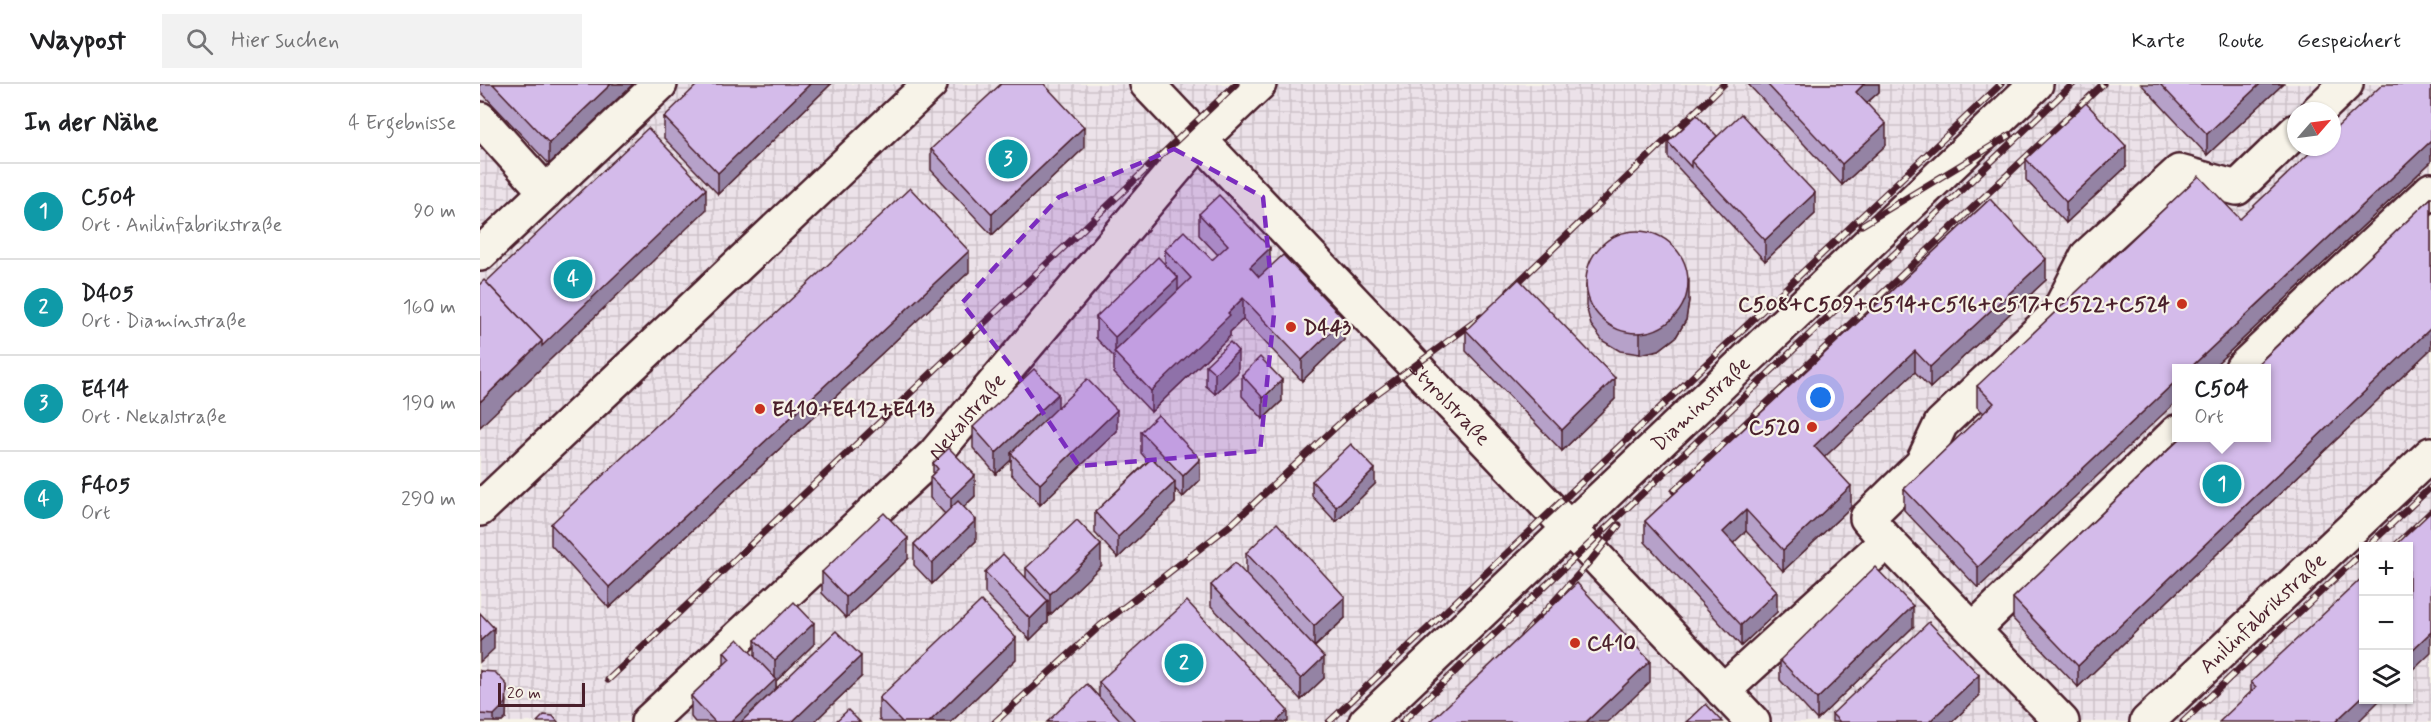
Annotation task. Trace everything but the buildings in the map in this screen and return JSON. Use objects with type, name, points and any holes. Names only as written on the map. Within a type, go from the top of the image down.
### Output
[{"type":"street","points":[[480,254],[660,84]]},
{"type":"street","points":[[480,509],[930,84]]},
{"type":"street","name":"Styrolstraße","points":[[1147,84],[1753,722]]},
{"type":"street","name":"Nekalstraße","points":[[648,722],[934,454],[1200,140],[1259,84]]},
{"type":"street","name":"Diaminstraße","points":[[1366,722],[2036,84]]},
{"type":"street","points":[[2327,102],[2346,84]]},
{"type":"street","points":[[480,119],[546,192]]},
{"type":"street","points":[[2062,722],[1867,518],[1923,464],[1941,424],[2058,313],[2087,256],[2179,172],[2236,188],[2287,140]]},
{"type":"street","points":[[2247,364],[2431,190]]},
{"type":"street","points":[[1973,630],[2172,437]]},
{"type":"street","name":"Anilinfabrikstraße","points":[[2148,722],[2431,454]]},
{"type":"street","points":[[1723,691],[1887,541]]},
{"type":"highlighted area","points":[[1174,149],[1263,197],[1274,314],[1260,451],[1079,466],[1014,370],[962,303],[1059,197]]},
{"type":"shaded area","points":[[480,84],[2431,84],[2431,722],[480,722]]},
{"type":"railway","points":[[608,680],[1236,84]]},
{"type":"railway","points":[[1509,291],[1724,84]]},
{"type":"railway","points":[[1329,722],[2001,84]]},
{"type":"railway","points":[[1402,722],[2073,84]]},
{"type":"railway","points":[[1674,491],[2103,84]]},
{"type":"railway","points":[[1862,225],[2010,135]]},
{"type":"railway","points":[[995,722],[1101,625],[1233,523],[1353,411],[1481,317]]},
{"type":"railway","points":[[2372,542],[2431,487]]},
{"type":"railway","points":[[2399,542],[2431,512]]},
{"type":"railway","points":[[1523,636],[1592,559],[1619,525]]},
{"type":"railway","points":[[2183,722],[2359,556]]},
{"type":"place","name":"E414","points":[[1008,159]]},
{"type":"place","name":"F405","points":[[573,279]]},
{"type":"place","name":"C508+C509+C514+C516+C517+C522+C524","points":[[2182,304]]},
{"type":"place","name":"D443","points":[[1291,327]]},
{"type":"place","name":"E410+E412+E413","points":[[760,409]]},
{"type":"place","name":"C520","points":[[1812,427]]},
{"type":"place","name":"C504","points":[[2222,484]]},
{"type":"place","name":"C410","points":[[1575,643]]},
{"type":"place","name":"D405","points":[[1184,663]]}]
